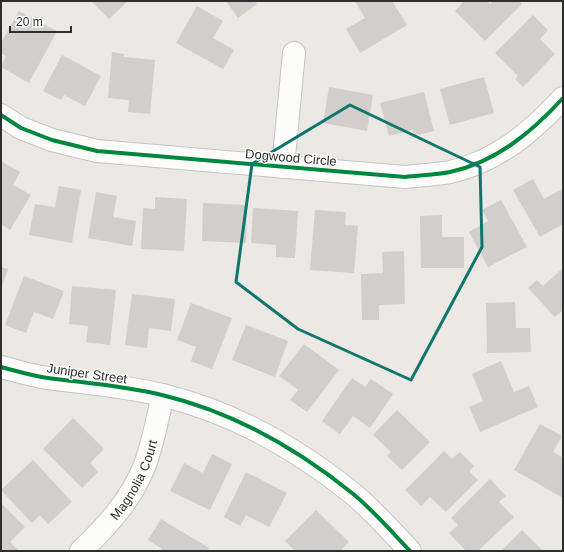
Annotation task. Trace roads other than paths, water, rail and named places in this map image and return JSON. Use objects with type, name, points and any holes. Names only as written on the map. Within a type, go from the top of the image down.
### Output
[{"type":"street","points":[[284,167],[294,53]]},
{"type":"street","name":"Dogwood Circle","points":[[1,115],[21,128],[52,140],[97,151],[405,177],[450,172],[487,159],[523,138],[563,98]]},
{"type":"street","name":"Juniper Street","points":[[1,367],[46,378],[120,387],[163,395],[206,408],[247,425],[281,443],[312,463],[353,494],[410,551]]},
{"type":"street","name":"Magnolia Court","points":[[81,551],[102,531],[126,501],[144,467],[163,395]]}]
